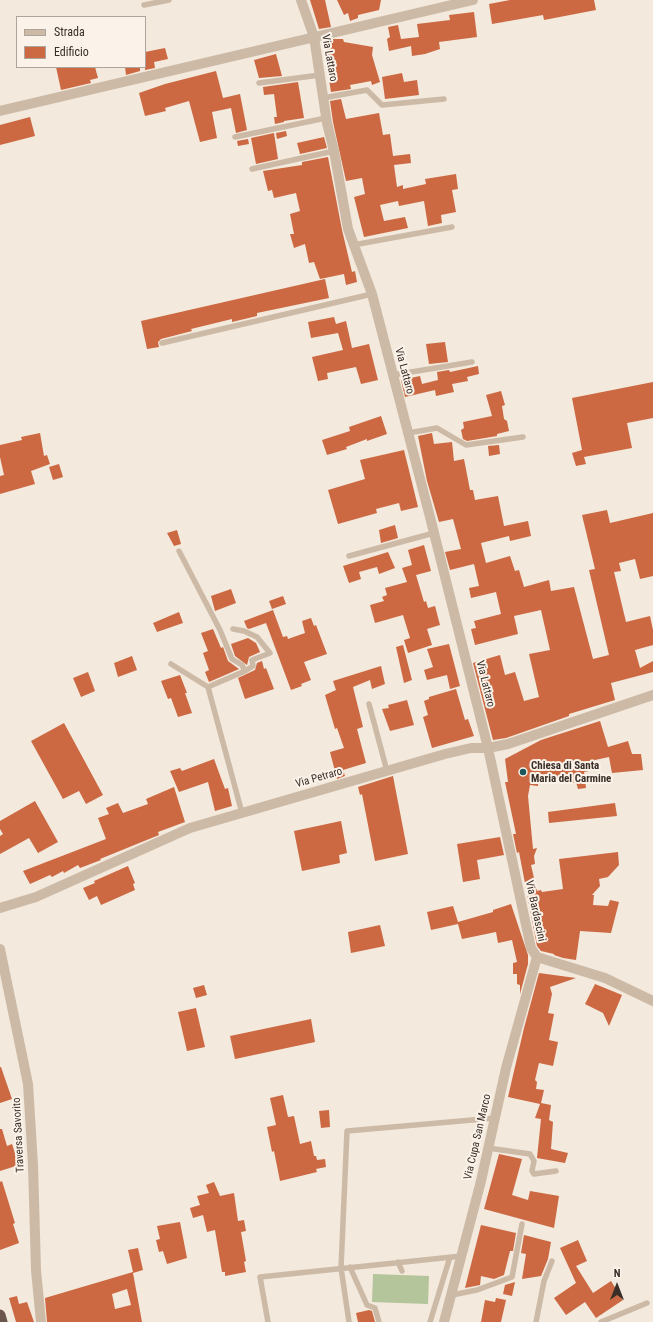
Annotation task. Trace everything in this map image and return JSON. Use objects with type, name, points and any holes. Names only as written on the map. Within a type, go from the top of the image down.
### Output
[{"type":"highway","points":[[0,1315],[2,1322]]},
{"type":"street","name":"Via Lattaro","points":[[301,0],[314,37],[326,118],[334,151],[348,229],[372,294],[488,748]]},
{"type":"street","points":[[0,111],[473,0]]},
{"type":"street","name":"Via Petraro","points":[[0,908],[36,897],[190,828],[445,754],[470,748],[488,748],[508,744],[653,694]]},
{"type":"street","name":"Via Bardascini","points":[[488,748],[531,948],[537,957],[605,978],[653,1002]]},
{"type":"street","name":"Traversa Savorito","points":[[0,949],[28,1084],[33,1165],[36,1270],[41,1322]]},
{"type":"street","name":"Via Cupa San Marco","points":[[444,1322],[462,1256],[506,1068],[537,957]]},
{"type":"lane","points":[[144,5],[169,0]]},
{"type":"lane","points":[[259,83],[320,75]]},
{"type":"lane","points":[[323,98],[367,90],[382,105],[393,106],[444,99]]},
{"type":"lane","points":[[236,137],[326,118]]},
{"type":"lane","points":[[252,169],[334,151]]},
{"type":"lane","points":[[353,245],[452,227]]},
{"type":"lane","points":[[162,343],[372,294]]},
{"type":"lane","points":[[393,375],[472,362]]},
{"type":"lane","points":[[408,433],[437,428],[466,445],[523,437]]},
{"type":"lane","points":[[349,556],[434,533]]},
{"type":"lane","points":[[179,551],[220,630],[232,659],[242,665],[245,671]]},
{"type":"lane","points":[[208,687],[245,671],[253,666],[252,660],[270,653],[258,637],[244,631],[233,629]]},
{"type":"lane","points":[[171,664],[208,687],[242,813]]},
{"type":"lane","points":[[369,704],[386,771]]},
{"type":"lane","points":[[348,1322],[341,1268],[347,1131],[495,1118]]},
{"type":"lane","points":[[488,1148],[530,1154],[534,1160],[532,1171],[534,1174],[556,1171]]},
{"type":"lane","points":[[452,1295],[477,1290],[512,1276],[522,1224]]},
{"type":"lane","points":[[268,1322],[260,1276],[462,1256]]},
{"type":"lane","points":[[430,1322],[450,1257]]},
{"type":"lane","points":[[536,1322],[544,1281],[552,1261]]},
{"type":"lane","points":[[398,1262],[402,1271]]},
{"type":"lane","points":[[350,1267],[367,1305],[375,1308],[379,1322]]},
{"type":"lane","points":[[601,1322],[647,1303]]},
{"type":"green space","points":[[373,1274],[429,1276],[428,1304],[372,1302]]},
{"type":"building","points":[[310,0],[325,0],[331,27],[319,29]]},
{"type":"building","points":[[337,0],[381,0],[379,10],[358,15],[358,18],[350,21],[348,13],[344,15]]},
{"type":"building","points":[[510,0],[594,0],[596,10],[544,20],[543,15],[492,24],[489,4]]},
{"type":"building","points":[[474,12],[477,37],[439,42],[440,49],[425,54],[412,56],[411,46],[389,51],[387,39],[390,37],[388,27],[398,25],[401,39],[419,37],[417,24],[450,20],[449,15]]},
{"type":"building","points":[[334,39],[343,39],[344,42],[373,47],[372,55],[380,82],[372,85],[371,81],[350,85],[351,89],[331,92],[323,42]]},
{"type":"building","points":[[165,48],[168,59],[154,62],[155,68],[145,70],[146,52]]},
{"type":"building","points":[[276,54],[282,76],[259,78],[254,60]]},
{"type":"building","points":[[56,68],[95,68],[98,78],[90,80],[91,83],[61,90]]},
{"type":"building","points":[[125,68],[140,68],[140,71],[126,75]]},
{"type":"building","points":[[216,71],[223,98],[240,94],[247,130],[236,133],[231,108],[212,112],[217,138],[200,142],[189,101],[165,108],[166,111],[145,116],[139,93],[165,84]]},
{"type":"building","points":[[402,73],[404,82],[417,80],[419,95],[385,99],[382,77]]},
{"type":"building","points":[[298,82],[304,118],[275,124],[274,117],[277,117],[274,94],[264,95],[263,87]]},
{"type":"building","points":[[341,99],[346,119],[379,113],[383,135],[390,134],[393,156],[410,154],[411,163],[394,165],[397,187],[403,185],[403,189],[426,184],[425,179],[456,174],[458,189],[452,190],[456,212],[441,215],[442,223],[428,226],[424,201],[399,206],[398,201],[380,205],[384,221],[405,217],[408,228],[364,237],[354,197],[365,194],[362,178],[346,181],[333,122],[330,101]]},
{"type":"building","points":[[30,117],[35,136],[0,145],[0,125]]},
{"type":"building","points":[[286,131],[287,136],[277,139],[276,133]]},
{"type":"building","points":[[274,133],[278,159],[256,164],[251,138]]},
{"type":"building","points":[[324,137],[327,148],[300,154],[297,143]]},
{"type":"building","points":[[248,139],[249,144],[238,146],[237,141]]},
{"type":"building","points":[[328,157],[342,230],[352,272],[355,271],[357,282],[346,285],[344,274],[320,279],[314,262],[309,263],[305,244],[294,248],[290,234],[294,234],[290,214],[300,211],[296,193],[274,198],[272,190],[268,191],[263,171],[302,165],[302,162]]},
{"type":"building","points":[[325,279],[329,298],[257,313],[257,316],[232,322],[232,319],[191,329],[192,331],[161,339],[158,342],[159,347],[147,349],[141,321]]},
{"type":"building","points":[[334,317],[336,324],[346,321],[352,348],[369,344],[378,380],[361,384],[356,367],[327,373],[328,379],[318,381],[312,357],[343,350],[338,333],[311,338],[308,322]]},
{"type":"building","points":[[445,342],[448,362],[429,364],[426,344]]},
{"type":"building","points":[[478,366],[479,374],[467,377],[468,381],[452,384],[454,392],[436,396],[435,390],[405,397],[401,380],[420,376],[422,384],[438,380],[437,372],[449,370],[450,372]]},
{"type":"building","points":[[653,382],[653,418],[627,423],[632,448],[584,457],[586,464],[576,466],[572,453],[582,450],[572,398]]},
{"type":"building","points":[[501,391],[505,405],[502,406],[504,419],[507,421],[509,431],[497,434],[497,436],[467,441],[463,439],[461,430],[464,428],[463,422],[492,416],[486,395]]},
{"type":"building","points":[[381,416],[387,434],[367,441],[367,439],[346,447],[347,449],[327,455],[322,440],[350,431],[349,427]]},
{"type":"building","points":[[40,433],[44,456],[47,455],[50,464],[31,471],[35,484],[0,494],[0,476],[4,475],[0,457],[0,445],[22,440],[21,437]]},
{"type":"building","points":[[432,433],[434,444],[452,442],[454,461],[464,459],[470,490],[473,490],[475,500],[498,496],[504,526],[528,521],[531,536],[510,541],[509,536],[481,543],[486,563],[510,556],[515,571],[519,570],[524,587],[549,580],[551,591],[574,587],[593,659],[609,655],[589,570],[595,569],[582,515],[607,510],[610,523],[653,513],[653,576],[640,579],[635,559],[619,563],[621,571],[614,572],[626,622],[650,616],[653,630],[653,645],[635,650],[640,668],[653,661],[653,672],[611,683],[615,700],[569,714],[569,716],[506,738],[493,740],[473,663],[500,655],[505,675],[515,672],[524,701],[539,697],[529,654],[550,650],[541,610],[514,616],[518,634],[475,645],[471,629],[476,628],[474,621],[501,614],[496,592],[471,598],[469,588],[479,586],[474,564],[450,570],[445,552],[461,549],[453,519],[439,522],[427,481],[418,436]]},
{"type":"building","points":[[499,445],[500,454],[489,456],[488,446]]},
{"type":"building","points":[[404,450],[418,507],[401,511],[399,503],[376,509],[377,513],[338,524],[328,490],[365,479],[360,460]]},
{"type":"building","points":[[59,464],[63,477],[53,480],[49,467]]},
{"type":"building","points":[[395,525],[398,538],[381,543],[379,530]]},
{"type":"building","points":[[177,530],[181,544],[174,546],[167,533]]},
{"type":"building","points":[[424,545],[431,571],[416,575],[424,602],[426,601],[428,608],[435,606],[440,625],[427,629],[432,645],[408,653],[404,640],[410,638],[403,615],[375,623],[370,605],[384,601],[382,597],[387,595],[385,588],[407,582],[402,568],[412,565],[408,550]]},
{"type":"building","points":[[388,552],[395,568],[379,574],[377,567],[359,572],[361,579],[349,583],[343,566]]},
{"type":"building","points":[[231,589],[236,603],[215,611],[211,596]]},
{"type":"building","points":[[283,596],[286,604],[272,609],[269,601]]},
{"type":"building","points":[[273,610],[283,637],[287,636],[288,639],[305,633],[302,621],[311,618],[314,626],[316,625],[327,654],[304,662],[311,680],[301,684],[302,686],[291,690],[266,623],[249,629],[244,621]]},
{"type":"building","points":[[179,612],[183,623],[157,632],[153,623]]},
{"type":"building","points":[[213,629],[221,648],[223,647],[228,661],[239,669],[209,682],[205,672],[209,670],[203,653],[208,651],[201,633]]},
{"type":"building","points":[[248,638],[256,643],[260,652],[249,657],[247,665],[235,656],[231,644]]},
{"type":"building","points":[[449,644],[460,686],[450,689],[447,675],[427,680],[424,670],[433,667],[427,649]]},
{"type":"building","points":[[403,645],[412,680],[404,683],[396,647]]},
{"type":"building","points":[[132,656],[137,670],[118,677],[114,663]]},
{"type":"building","points":[[262,661],[264,669],[266,668],[274,689],[245,699],[238,678],[255,670],[257,663]]},
{"type":"building","points":[[381,666],[385,684],[372,689],[370,680],[353,687],[363,727],[357,729],[366,763],[343,770],[345,776],[337,779],[330,752],[344,748],[337,728],[335,729],[325,695],[336,690],[333,681]]},
{"type":"building","points":[[88,672],[95,691],[81,697],[73,678]]},
{"type":"building","points":[[180,675],[187,693],[185,693],[192,713],[178,717],[171,698],[168,699],[161,681]]},
{"type":"building","points":[[456,689],[465,720],[468,719],[474,736],[432,748],[423,717],[428,715],[424,701],[429,699],[429,697]]},
{"type":"building","points":[[407,700],[414,725],[390,731],[382,709],[389,708],[388,705]]},
{"type":"building","points":[[600,721],[608,747],[628,741],[632,754],[641,754],[643,770],[612,773],[609,757],[595,760],[595,762],[587,763],[589,771],[584,772],[586,788],[578,789],[576,782],[572,783],[571,777],[538,784],[538,786],[530,785],[528,796],[533,849],[537,848],[534,856],[535,864],[531,865],[537,891],[541,890],[542,892],[563,889],[559,859],[618,852],[619,865],[608,877],[599,879],[600,886],[592,895],[594,895],[593,905],[608,906],[610,900],[619,902],[611,933],[580,931],[576,960],[563,958],[541,951],[537,946],[519,852],[517,853],[513,834],[516,834],[505,782],[508,782],[505,759],[541,740]]},
{"type":"building","points":[[64,723],[103,795],[86,804],[79,791],[63,799],[31,741]]},
{"type":"building","points":[[214,759],[225,789],[228,788],[232,806],[215,811],[208,782],[179,792],[170,771],[180,768],[182,771]]},
{"type":"building","points":[[393,776],[408,854],[375,861],[362,794],[360,795],[358,787]]},
{"type":"building","points":[[174,787],[185,822],[158,832],[159,835],[100,859],[101,860],[80,868],[78,865],[64,873],[63,871],[52,877],[50,875],[30,884],[23,871],[106,839],[98,818],[109,814],[106,808],[118,803],[123,813],[148,804],[146,799]]},
{"type":"building","points":[[35,801],[58,842],[38,853],[29,838],[0,854],[0,836],[3,834],[0,829],[0,821]]},
{"type":"building","points":[[615,803],[617,816],[549,823],[548,812]]},
{"type":"building","points":[[341,821],[347,853],[339,855],[340,863],[302,871],[294,831]]},
{"type":"building","points":[[500,837],[504,855],[477,860],[480,879],[463,882],[457,844]]},
{"type":"building","points":[[128,866],[135,883],[133,884],[135,890],[101,905],[97,896],[89,900],[83,888],[95,883],[94,881]]},
{"type":"building","points":[[511,904],[528,955],[528,964],[520,994],[520,985],[517,984],[517,974],[513,974],[513,963],[517,962],[512,940],[498,943],[496,932],[462,939],[458,924],[431,930],[427,912],[453,906],[458,922],[493,912],[493,910]]},
{"type":"building","points":[[380,925],[385,946],[351,953],[348,932]]},
{"type":"building","points":[[539,973],[576,978],[550,987],[552,994],[548,1013],[554,1014],[549,1040],[558,1042],[553,1066],[539,1063],[535,1080],[537,1082],[536,1089],[544,1090],[541,1103],[551,1105],[549,1120],[553,1122],[551,1149],[568,1153],[565,1163],[537,1158],[541,1119],[535,1118],[540,1104],[508,1097],[524,1028]]},
{"type":"building","points":[[595,984],[622,995],[609,1026],[603,1013],[585,1004]]},
{"type":"building","points":[[204,985],[207,995],[196,998],[193,988]]},
{"type":"building","points":[[196,1008],[205,1047],[187,1051],[178,1012]]},
{"type":"building","points":[[311,1019],[315,1042],[235,1059],[230,1036]]},
{"type":"building","points":[[0,1067],[12,1099],[0,1103]]},
{"type":"building","points":[[283,1095],[288,1117],[294,1116],[300,1144],[311,1141],[314,1156],[316,1156],[317,1160],[325,1159],[326,1167],[316,1169],[317,1172],[280,1181],[267,1127],[276,1125],[270,1098]]},
{"type":"building","points":[[329,1110],[330,1127],[321,1128],[319,1111]]},
{"type":"building","points":[[0,1129],[2,1129],[7,1146],[12,1144],[19,1165],[0,1171]]},
{"type":"building","points":[[499,1154],[522,1159],[512,1195],[528,1200],[530,1191],[559,1196],[554,1228],[484,1209]]},
{"type":"building","points":[[2,1181],[15,1223],[13,1224],[19,1243],[0,1250],[0,1182]]},
{"type":"building","points":[[214,1182],[220,1196],[234,1193],[238,1221],[244,1220],[246,1231],[241,1232],[246,1261],[244,1262],[246,1272],[225,1276],[225,1272],[222,1272],[215,1230],[207,1232],[203,1215],[193,1218],[190,1208],[200,1205],[197,1196],[209,1193],[206,1185]]},
{"type":"building","points":[[180,1222],[187,1258],[167,1264],[163,1251],[159,1252],[156,1240],[160,1239],[157,1226]]},
{"type":"building","points":[[481,1225],[516,1233],[513,1251],[510,1251],[504,1275],[494,1279],[481,1276],[480,1285],[465,1288]]},
{"type":"building","points":[[524,1235],[551,1242],[548,1259],[541,1276],[522,1279],[526,1254],[521,1253]]},
{"type":"building","points":[[578,1240],[587,1261],[576,1266],[593,1293],[611,1281],[623,1300],[596,1318],[585,1302],[566,1315],[554,1298],[576,1283],[560,1248]]},
{"type":"building","points":[[138,1248],[143,1270],[133,1273],[142,1322],[47,1322],[45,1298],[133,1272],[128,1250]],"holes":[[[127,1289],[131,1305],[115,1309],[112,1294]]]},
{"type":"building","points":[[515,1282],[512,1296],[503,1294],[505,1285]]},
{"type":"building","points":[[17,1296],[19,1304],[27,1302],[34,1322],[16,1322],[9,1298]]},
{"type":"building","points":[[496,1298],[506,1300],[501,1322],[481,1322],[485,1300],[495,1302]]},
{"type":"building","points":[[369,1310],[372,1311],[375,1322],[358,1322],[356,1313]]},
{"type":"place","name":"Chiesa di Santa Maria del Carmine","points":[[523,772]]}]
